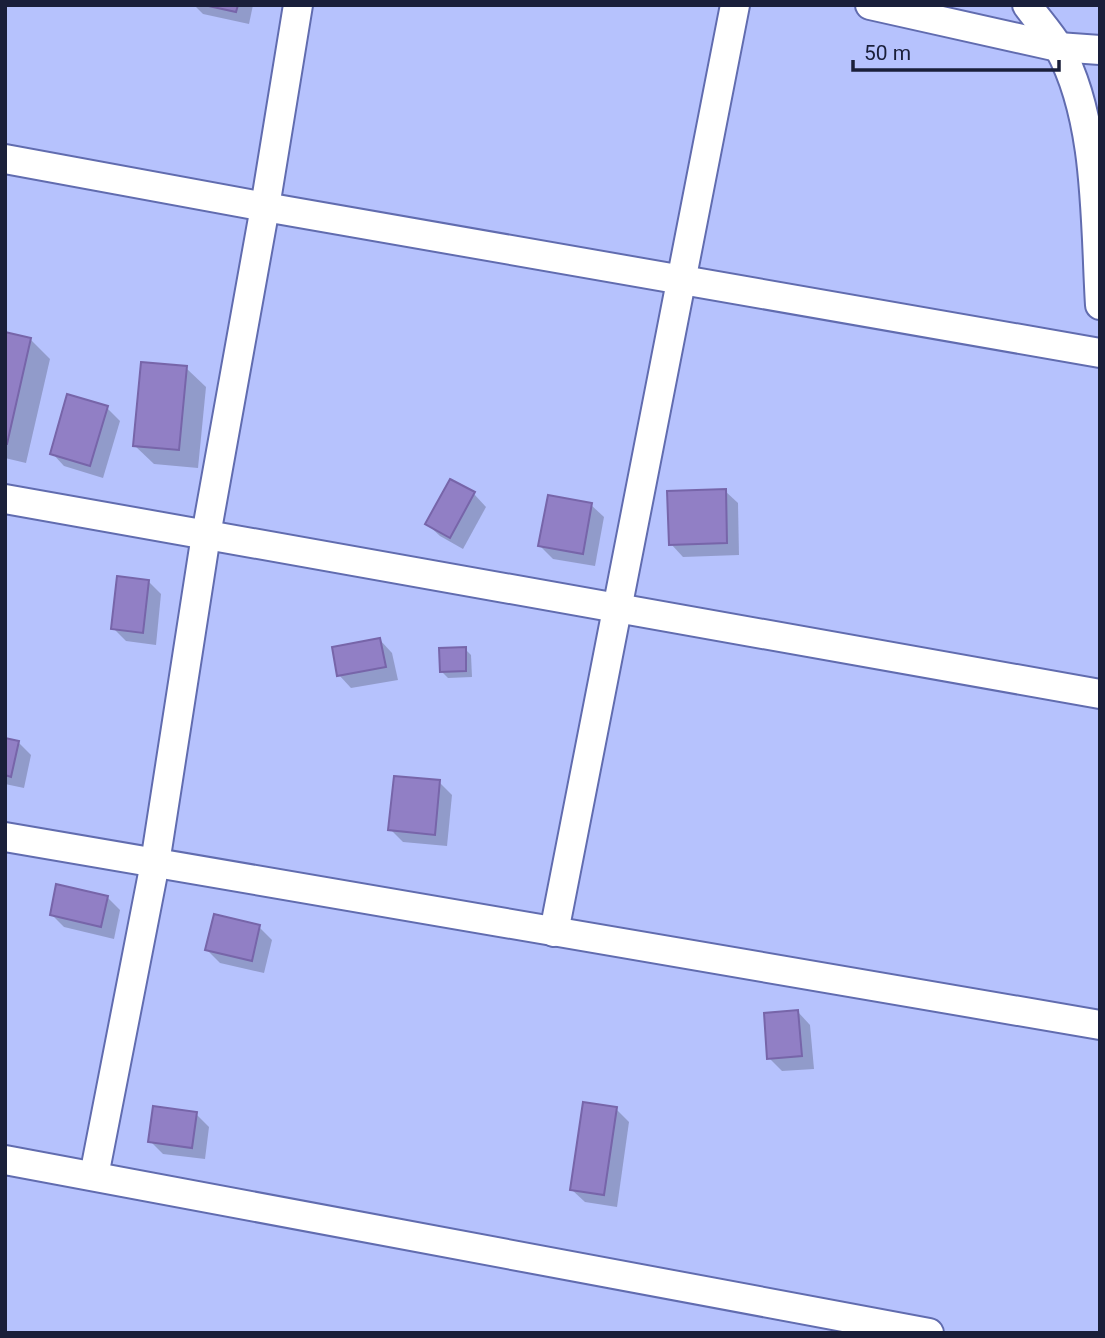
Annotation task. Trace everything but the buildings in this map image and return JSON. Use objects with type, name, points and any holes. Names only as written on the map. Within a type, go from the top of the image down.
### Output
[{"type":"street","points":[[94,1176],[155,863],[206,535],[298,5]]},
{"type":"street","points":[[554,932],[736,5]]},
{"type":"street","points":[[870,5],[1058,47],[1100,50]]},
{"type":"street","points":[[1027,5],[1058,47],[1074,82],[1087,130],[1100,305]]},
{"type":"street","points":[[5,159],[1100,353]]},
{"type":"street","points":[[5,499],[1100,694]]},
{"type":"street","points":[[5,837],[1100,1025]]},
{"type":"street","points":[[5,1160],[929,1333]]}]
